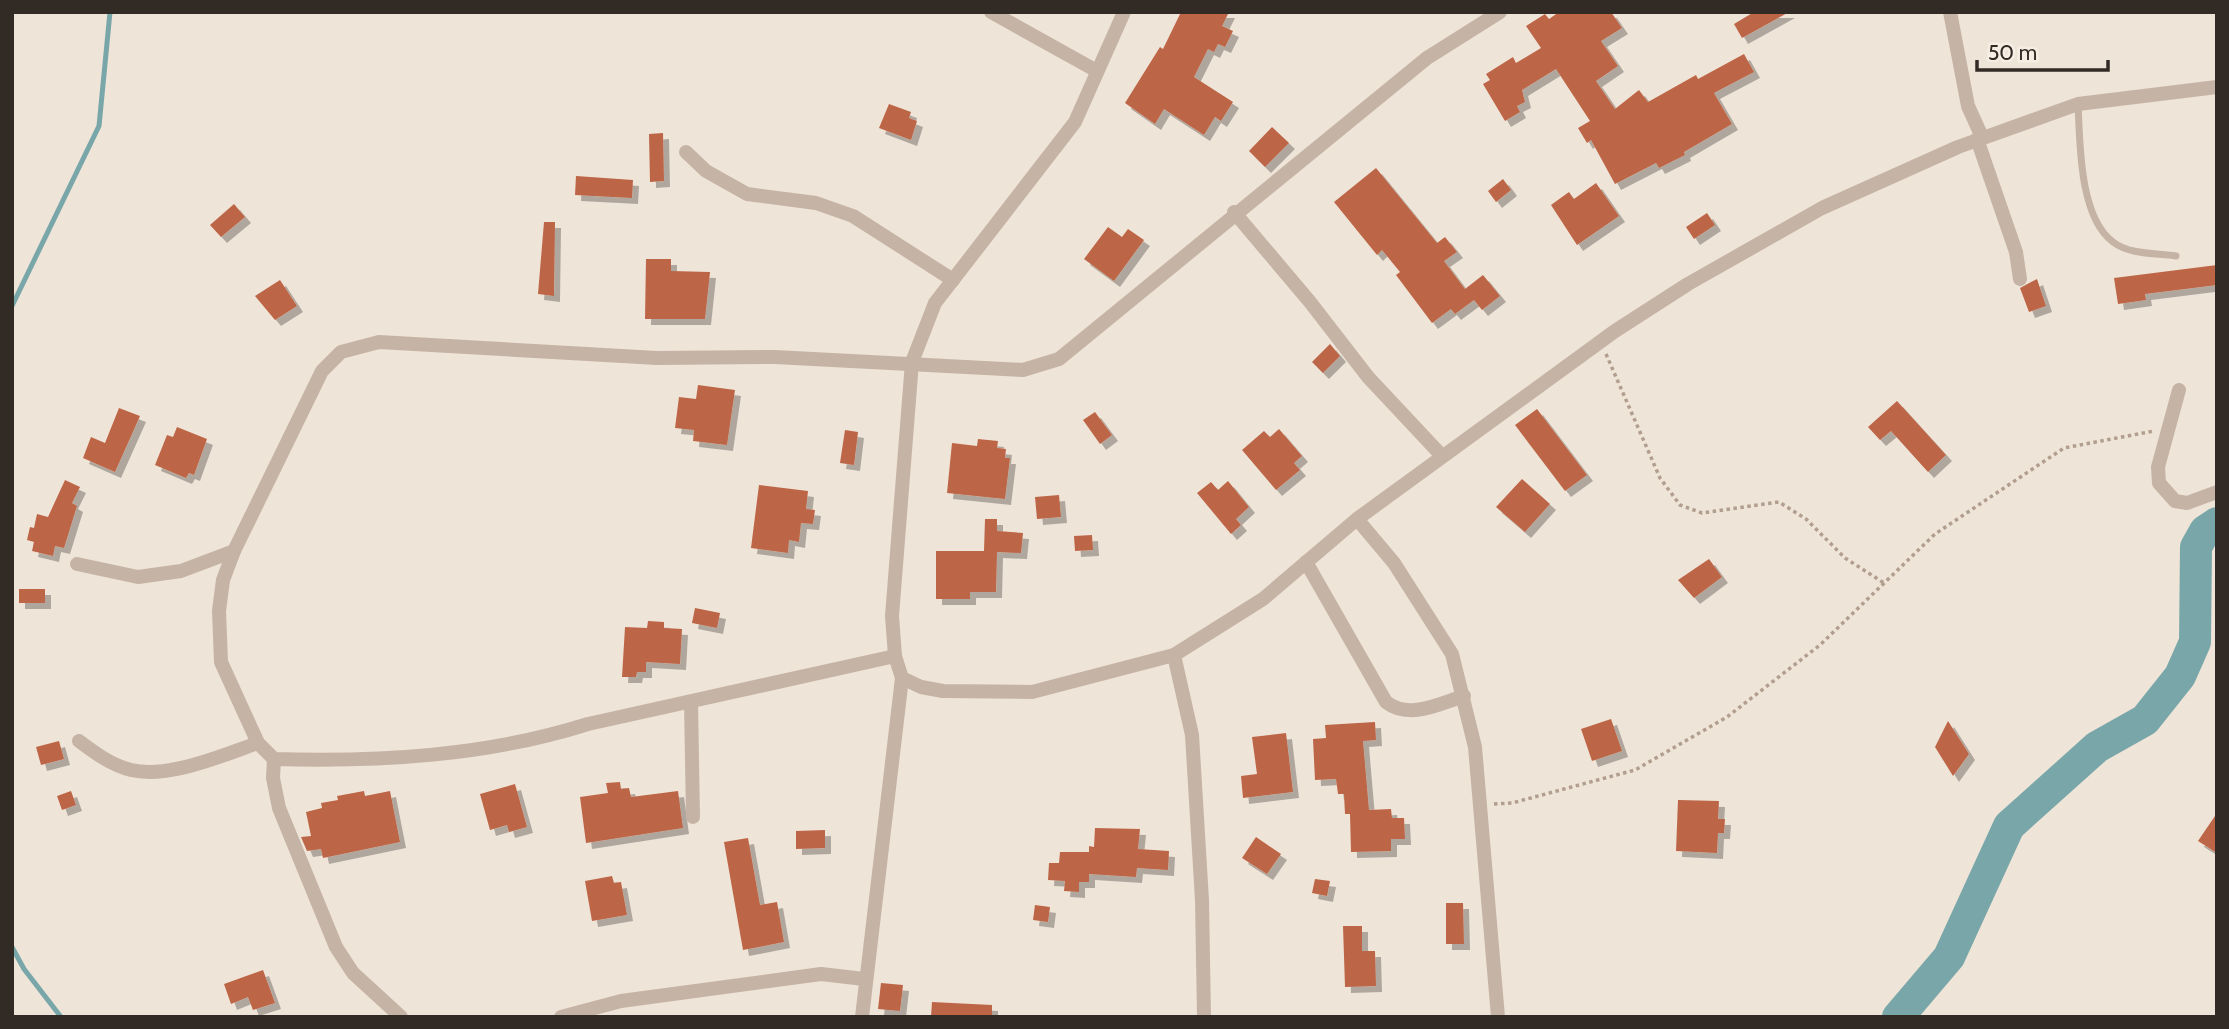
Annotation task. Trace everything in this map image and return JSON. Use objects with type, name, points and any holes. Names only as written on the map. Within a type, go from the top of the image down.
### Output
[{"type":"street","points":[[991,12],[1097,71]]},
{"type":"street","points":[[862,1017],[864,979],[902,678],[895,656],[892,616],[912,362],[935,303],[1075,122],[1124,12]]},
{"type":"street","points":[[895,656],[588,724],[551,736],[454,753],[341,761],[274,759],[258,743],[221,662],[219,611],[223,580],[234,551],[322,372],[341,352],[379,342],[657,358],[775,357],[912,362],[1023,370],[1059,359],[1234,212],[1427,58],[1500,12]]},
{"type":"street","points":[[1950,12],[1968,106],[2016,252],[2020,279]]},
{"type":"street","points":[[902,678],[922,687],[943,691],[1032,692],[1174,655],[1263,599],[1357,519],[1600,341],[1688,284],[1822,208],[1980,138],[2078,104],[2217,87]]},
{"type":"street","points":[[686,152],[706,171],[747,194],[816,203],[853,216],[953,280]]},
{"type":"street","points":[[1234,212],[1368,377],[1442,456]]},
{"type":"street","points":[[2179,390],[2158,467],[2159,483],[2175,502],[2187,503],[2217,492]]},
{"type":"street","points":[[1357,519],[1394,563],[1440,632],[1452,654],[1464,695],[1475,747],[1498,1017]]},
{"type":"street","points":[[77,564],[138,577],[181,571],[234,551]]},
{"type":"street","points":[[1306,562],[1386,702],[1393,707],[1418,711],[1464,695]]},
{"type":"street","points":[[1174,655],[1192,736],[1202,900],[1204,1017]]},
{"type":"street","points":[[691,702],[693,817]]},
{"type":"street","points":[[79,741],[106,760],[134,771],[189,768],[258,743]]},
{"type":"street","points":[[274,759],[273,778],[279,808],[336,947],[353,973],[401,1017]]},
{"type":"street","points":[[561,1017],[621,1000],[821,974],[864,979]]},
{"type":"lane","points":[[2078,104],[2080,155],[2090,206],[2102,230],[2113,243],[2134,251],[2176,256]]},
{"type":"path","points":[[1600,341],[1660,478],[1680,505],[1702,513],[1779,502],[1806,519],[1845,558],[1884,583]]},
{"type":"path","points":[[1481,805],[1512,803],[1635,770],[1727,718],[1820,645],[1935,534],[2064,448],[2170,428]]},
{"type":"building","points":[[1181,12],[1229,12],[1222,26],[1233,31],[1225,47],[1218,44],[1214,52],[1208,49],[1194,77],[1233,102],[1221,121],[1215,117],[1204,135],[1164,109],[1155,124],[1125,103],[1160,47],[1163,49]]},
{"type":"building","points":[[1559,12],[1611,12],[1622,28],[1601,41],[1618,66],[1596,81],[1615,109],[1639,90],[1648,102],[1696,75],[1698,79],[1744,54],[1754,72],[1714,93],[1732,124],[1684,152],[1685,155],[1659,168],[1656,163],[1615,184],[1591,140],[1587,143],[1578,128],[1590,121],[1556,69],[1522,90],[1525,102],[1517,106],[1520,112],[1505,121],[1483,84],[1490,80],[1486,74],[1513,57],[1516,63],[1541,48],[1526,26],[1545,14],[1549,19]]},
{"type":"building","points":[[1754,12],[1789,12],[1742,38],[1734,24]]},
{"type":"building","points":[[889,104],[911,112],[909,118],[917,121],[911,140],[879,128]]},
{"type":"building","points":[[1272,127],[1289,143],[1265,167],[1249,151]]},
{"type":"building","points":[[663,133],[664,181],[650,182],[649,134]]},
{"type":"building","points":[[1376,168],[1437,243],[1445,237],[1457,252],[1444,261],[1465,289],[1483,275],[1500,296],[1482,310],[1474,300],[1455,314],[1451,309],[1432,323],[1396,275],[1400,272],[1382,250],[1377,255],[1334,202]]},
{"type":"building","points":[[576,176],[633,180],[632,198],[575,195]]},
{"type":"building","points":[[1503,179],[1511,190],[1496,202],[1488,191]]},
{"type":"building","points":[[1596,183],[1619,216],[1577,245],[1551,205],[1569,192],[1574,199]]},
{"type":"building","points":[[234,204],[245,217],[221,237],[210,225]]},
{"type":"building","points":[[1707,213],[1715,225],[1694,239],[1686,227]]},
{"type":"building","points":[[544,222],[555,222],[554,296],[538,294]]},
{"type":"building","points":[[1108,227],[1122,237],[1128,229],[1144,240],[1114,281],[1084,259]]},
{"type":"building","points":[[646,259],[671,259],[671,271],[710,272],[705,319],[645,319]]},
{"type":"building","points":[[2217,265],[2217,285],[2145,294],[2146,300],[2118,304],[2114,278]]},
{"type":"building","points":[[2037,279],[2046,306],[2029,312],[2020,288]]},
{"type":"building","points":[[280,280],[297,306],[275,320],[255,296]]},
{"type":"building","points":[[1330,344],[1340,356],[1323,373],[1312,362]]},
{"type":"building","points":[[698,385],[735,390],[727,445],[693,441],[694,430],[675,428],[679,397],[696,399]]},
{"type":"building","points":[[1897,401],[1946,455],[1928,472],[1891,431],[1880,440],[1868,427]]},
{"type":"building","points":[[119,408],[140,416],[115,472],[83,458],[91,437],[105,443]]},
{"type":"building","points":[[1537,409],[1587,475],[1565,491],[1515,425]]},
{"type":"building","points":[[1095,412],[1112,435],[1100,444],[1083,420]]},
{"type":"building","points":[[177,427],[207,439],[194,475],[189,473],[186,478],[155,465],[167,435],[173,437]]},
{"type":"building","points":[[1279,429],[1302,456],[1294,463],[1300,470],[1276,490],[1242,450],[1264,431],[1270,437]]},
{"type":"building","points":[[845,430],[858,432],[854,465],[840,463]]},
{"type":"building","points":[[978,439],[998,441],[997,448],[1006,449],[1005,458],[1010,458],[1005,499],[947,493],[952,443],[977,446]]},
{"type":"building","points":[[1522,479],[1550,504],[1525,532],[1496,507]]},
{"type":"building","points":[[65,480],[80,487],[72,503],[77,506],[64,548],[55,546],[53,556],[32,551],[34,542],[27,540],[30,527],[34,528],[37,514],[48,517]]},
{"type":"building","points":[[1228,481],[1249,507],[1236,519],[1241,525],[1231,534],[1197,493],[1211,482],[1218,490]]},
{"type":"building","points":[[759,485],[808,491],[806,509],[815,510],[813,524],[801,523],[799,542],[789,540],[788,553],[751,548]]},
{"type":"building","points":[[1059,495],[1061,517],[1037,519],[1035,497]]},
{"type":"building","points":[[985,519],[997,519],[997,531],[1023,533],[1021,553],[997,552],[996,592],[970,592],[970,599],[936,599],[936,551],[984,551]]},
{"type":"building","points":[[1092,535],[1093,550],[1075,551],[1074,536]]},
{"type":"building","points":[[1709,559],[1722,577],[1694,598],[1678,580]]},
{"type":"building","points":[[19,589],[45,589],[45,603],[19,603]]},
{"type":"building","points":[[695,608],[720,613],[717,628],[692,623]]},
{"type":"building","points":[[648,621],[664,622],[664,628],[682,629],[680,664],[646,662],[646,672],[637,672],[636,677],[622,677],[625,627],[647,628]]},
{"type":"building","points":[[1611,719],[1622,751],[1592,761],[1581,729]]},
{"type":"building","points":[[1948,721],[1969,754],[1953,776],[1935,747]]},
{"type":"building","points":[[1375,722],[1376,740],[1363,741],[1369,810],[1391,809],[1392,818],[1404,818],[1405,839],[1391,839],[1391,851],[1351,852],[1350,814],[1345,814],[1344,794],[1338,794],[1336,779],[1315,780],[1313,739],[1326,738],[1325,725]]},
{"type":"building","points":[[1286,733],[1293,792],[1243,798],[1241,776],[1257,774],[1252,737]]},
{"type":"building","points":[[59,741],[64,759],[41,765],[36,747]]},
{"type":"building","points":[[620,782],[621,789],[629,788],[631,797],[678,791],[683,828],[586,843],[580,797],[608,793],[606,783]]},
{"type":"building","points":[[515,784],[527,827],[509,832],[507,825],[490,830],[480,794]]},
{"type":"building","points":[[71,791],[76,805],[62,810],[57,796]]},
{"type":"building","points":[[364,791],[365,796],[390,791],[400,842],[323,858],[321,849],[307,851],[301,837],[311,836],[306,812],[322,808],[321,803],[338,800],[337,796]]},
{"type":"building","points":[[1678,800],[1719,801],[1718,819],[1725,819],[1724,833],[1718,833],[1717,853],[1676,851]]},
{"type":"building","points":[[2217,813],[2217,853],[2198,841]]},
{"type":"building","points":[[1095,828],[1140,829],[1138,849],[1169,851],[1168,870],[1137,868],[1136,877],[1089,874],[1089,882],[1079,882],[1079,892],[1064,891],[1065,881],[1048,880],[1049,863],[1059,863],[1060,852],[1089,852],[1089,846],[1094,847]]},
{"type":"building","points":[[825,830],[825,848],[796,849],[796,831]]},
{"type":"building","points":[[1256,837],[1281,854],[1267,874],[1242,858]]},
{"type":"building","points":[[748,838],[760,905],[777,902],[784,942],[743,950],[724,842]]},
{"type":"building","points":[[612,876],[614,883],[621,882],[627,915],[592,921],[585,881]]},
{"type":"building","points":[[1315,879],[1330,881],[1327,896],[1312,893]]},
{"type":"building","points":[[1446,903],[1463,903],[1464,944],[1446,944]]},
{"type":"building","points":[[1035,905],[1050,907],[1048,922],[1033,920]]},
{"type":"building","points":[[1343,926],[1362,926],[1362,951],[1375,951],[1376,986],[1345,987]]},
{"type":"building","points":[[263,970],[275,1003],[253,1010],[248,997],[231,1004],[224,984]]},
{"type":"building","points":[[881,983],[903,985],[900,1011],[878,1009]]},
{"type":"building","points":[[932,1002],[992,1005],[992,1017],[931,1017]]},
{"type":"waterway","points":[[12,306],[99,126],[110,12]]},
{"type":"waterway","points":[[1898,1017],[1949,957],[2009,826],[2097,747],[2145,720],[2180,676],[2195,642],[2196,547],[2205,531],[2217,523]]},
{"type":"waterway","points":[[12,947],[24,969],[61,1017]]}]
